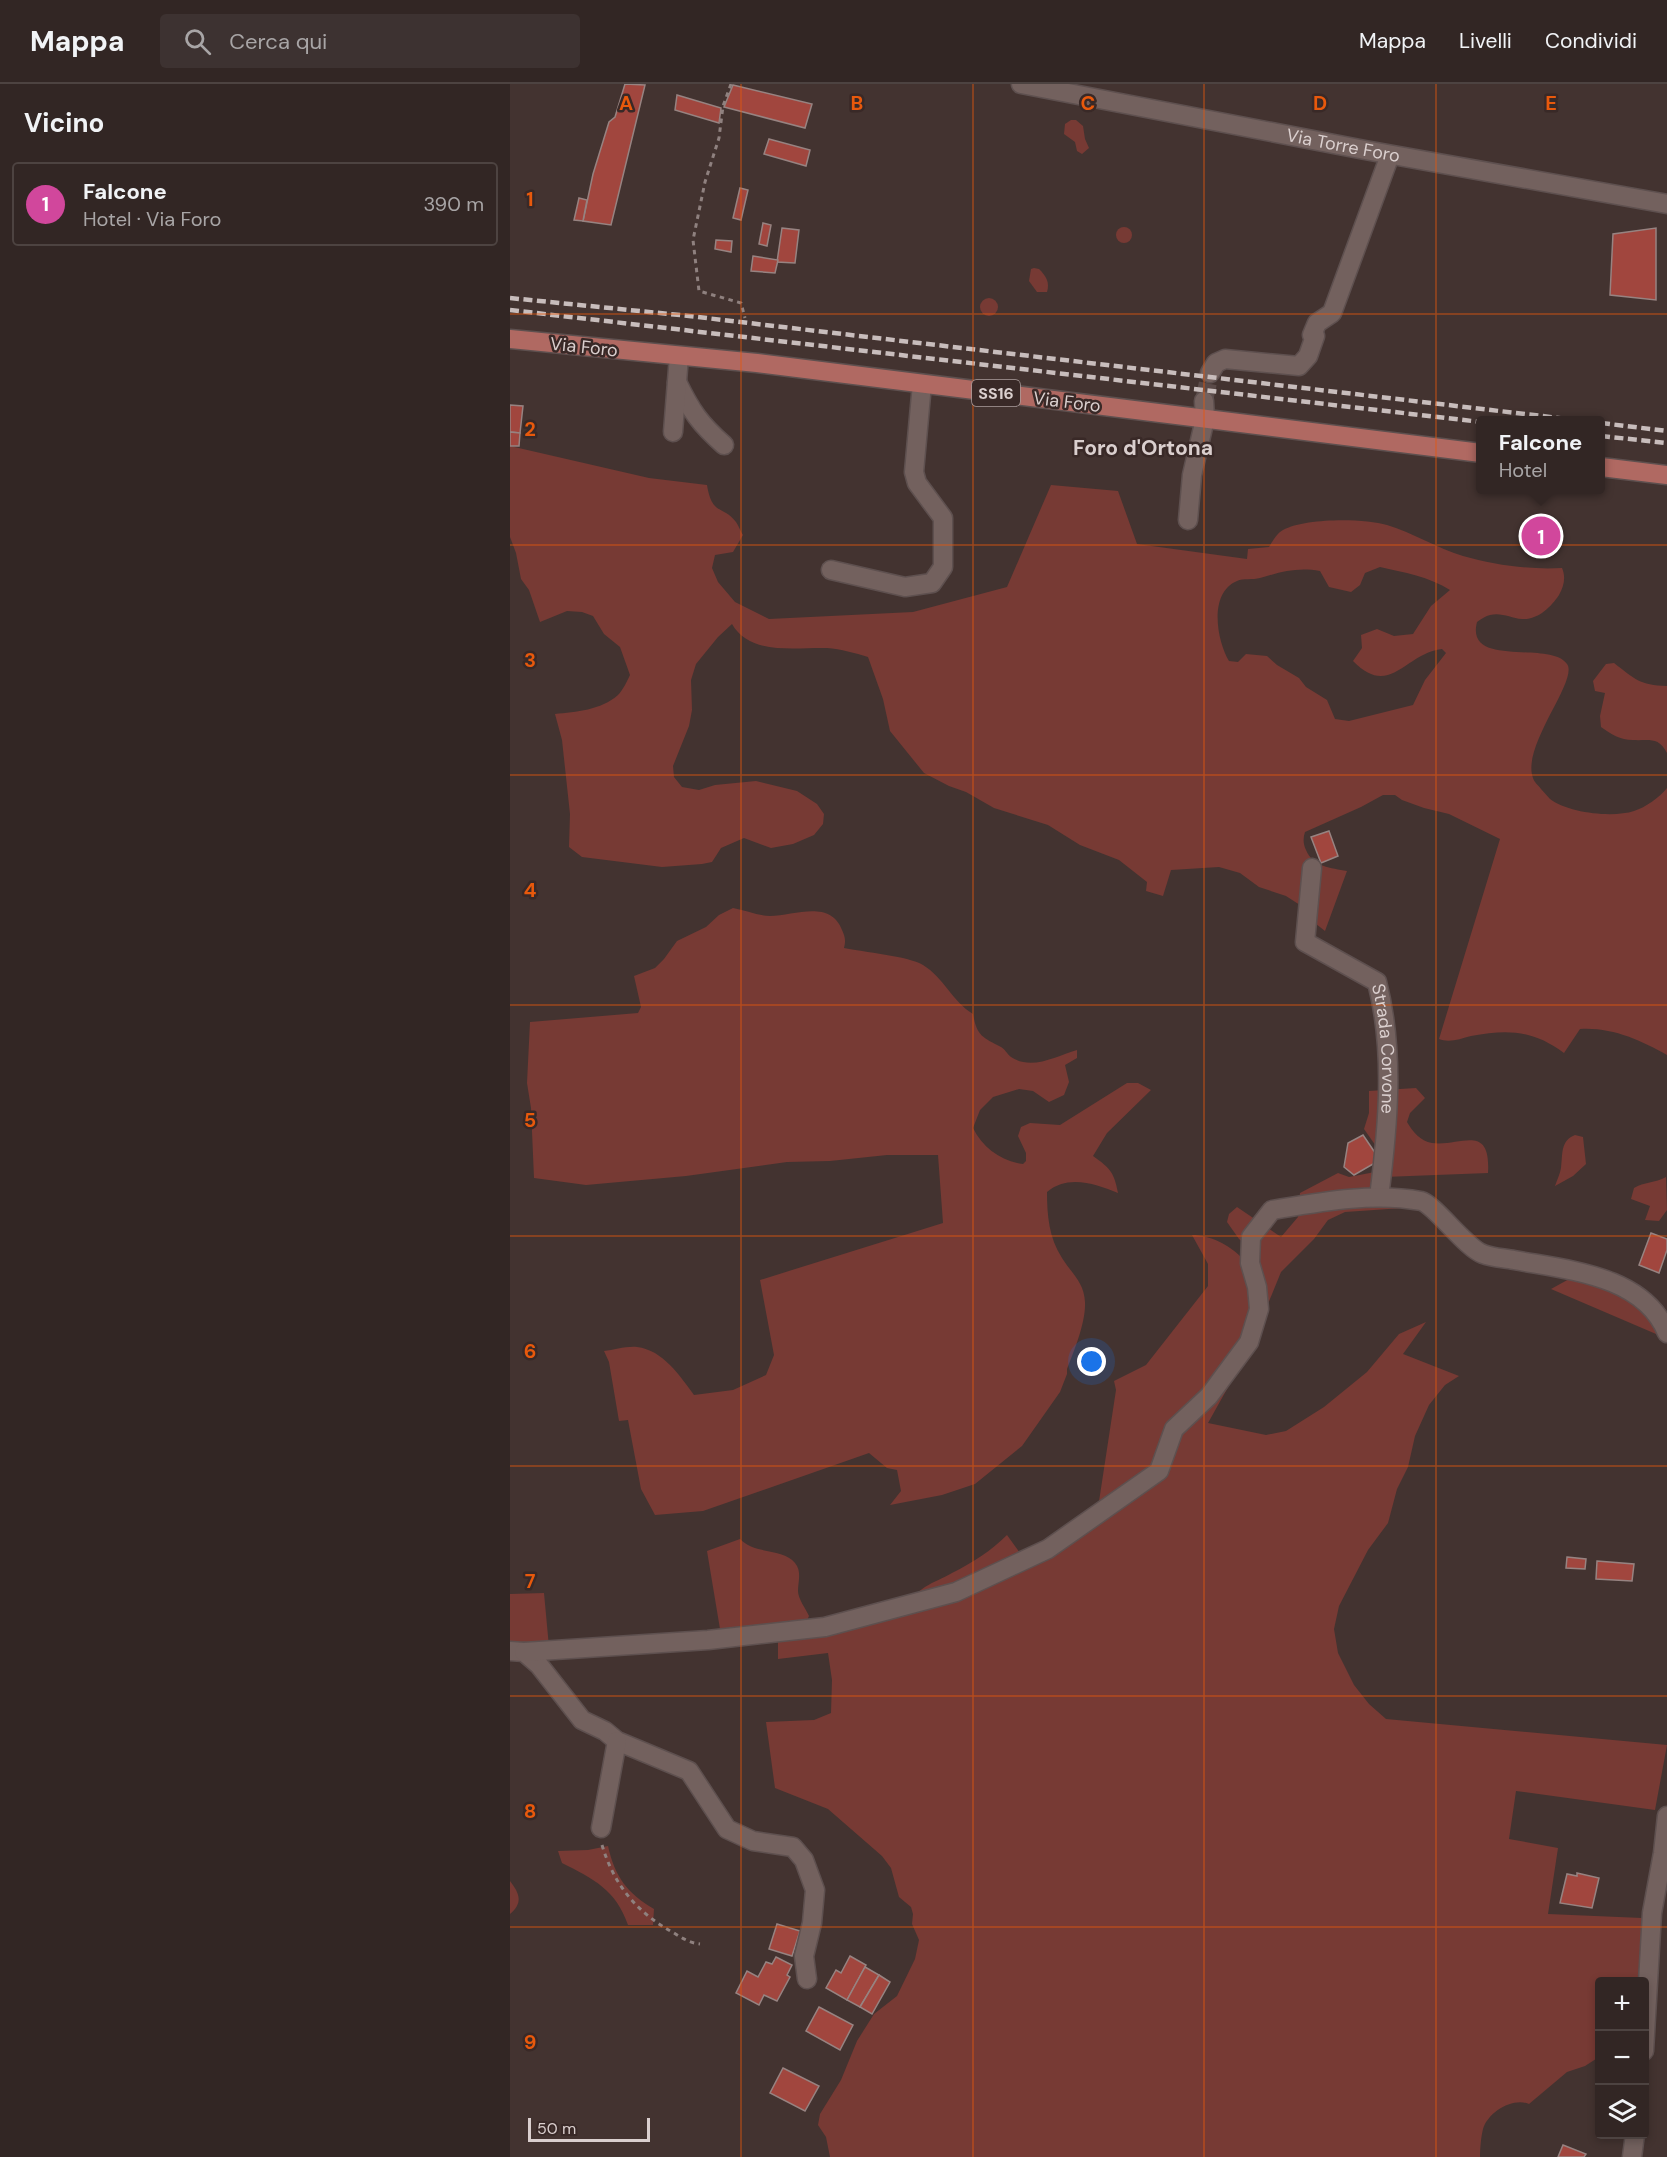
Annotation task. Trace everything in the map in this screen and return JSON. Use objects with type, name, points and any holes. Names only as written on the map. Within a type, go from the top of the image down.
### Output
[{"type":"main road","name":"Via Foro","points":[[510,339],[757,363],[922,384],[1205,410],[1476,452]]},
{"type":"main road","points":[[1605,467],[1667,475]]},
{"type":"street","name":"Via Torre Foro","points":[[1021,84],[1667,204]]},
{"type":"street","points":[[1210,373],[1216,363],[1225,359],[1299,366],[1308,356],[1317,323],[1332,312],[1390,154]]},
{"type":"street","points":[[673,432],[679,356]]},
{"type":"street","points":[[677,382],[693,414],[703,427],[724,445]]},
{"type":"street","points":[[831,570],[905,587],[932,583],[943,567],[943,518],[917,483],[914,472],[922,384]]},
{"type":"street","points":[[1188,520],[1191,476],[1205,410]]},
{"type":"street","name":"Strada Corvone","points":[[1312,868],[1305,942],[1377,982],[1384,1010],[1388,1064],[1387,1112],[1379,1197]]},
{"type":"street","points":[[517,1652],[708,1640],[825,1627],[956,1592],[1048,1549],[1159,1471],[1174,1429],[1209,1396],[1249,1342],[1259,1309],[1257,1287],[1250,1263],[1251,1237],[1272,1210],[1311,1203],[1379,1197],[1425,1202],[1481,1254],[1585,1273],[1629,1289],[1661,1318],[1667,1333]]},
{"type":"street","points":[[517,1652],[539,1665],[582,1720],[605,1731],[617,1741],[688,1771],[727,1829],[753,1841],[793,1847],[804,1860],[815,1890],[812,1923],[804,1956],[807,1979]]},
{"type":"street","points":[[602,1828],[617,1741]]},
{"type":"street","points":[[1645,2031],[1652,1913],[1665,1853],[1667,1816]]},
{"type":"street","points":[[1632,2157],[1634,2139]]},
{"type":"path","points":[[731,84],[723,106],[719,138],[705,182],[693,240],[699,291],[741,303],[745,318]]},
{"type":"path","points":[[602,1828],[601,1843],[608,1866],[638,1909],[661,1926],[693,1943],[700,1944]]},
{"type":"shaded area","points":[[1076,120],[1083,126],[1089,148],[1082,154],[1077,151],[1075,142],[1064,134],[1065,124]]},
{"type":"shaded area","points":[[1124,227],[1130,229],[1132,235],[1130,241],[1124,243],[1118,241],[1116,235],[1118,229]]},
{"type":"shaded area","points":[[1031,269],[1039,269],[1048,282],[1047,292],[1037,292],[1029,281]]},
{"type":"shaded area","points":[[989,298],[995,301],[998,307],[995,313],[989,316],[983,313],[980,307],[983,301]]},
{"type":"shaded area","points":[[510,446],[649,478],[707,485],[715,506],[731,517],[743,535],[733,552],[715,555],[712,568],[718,582],[735,602],[769,619],[913,612],[1007,587],[1051,485],[1118,491],[1137,544],[1247,559],[1248,549],[1269,547],[1279,533],[1293,526],[1319,521],[1364,521],[1387,525],[1453,553],[1475,559],[1525,567],[1562,568],[1564,578],[1561,592],[1544,612],[1528,619],[1498,614],[1488,615],[1477,622],[1477,636],[1484,645],[1496,650],[1544,654],[1558,657],[1567,664],[1565,684],[1535,749],[1532,765],[1534,779],[1550,799],[1579,811],[1615,814],[1634,811],[1648,805],[1667,788],[1667,1055],[1647,1044],[1614,1032],[1592,1029],[1580,1029],[1564,1053],[1542,1040],[1520,1033],[1497,1032],[1451,1041],[1439,1039],[1500,839],[1449,814],[1424,808],[1395,795],[1383,795],[1305,832],[1304,846],[1313,860],[1323,866],[1347,871],[1325,931],[1311,920],[1303,907],[1286,896],[1259,887],[1240,873],[1219,867],[1171,870],[1163,896],[1146,891],[1147,882],[1119,860],[1080,845],[1048,825],[994,808],[924,773],[890,731],[883,699],[868,657],[827,648],[775,648],[762,645],[740,634],[732,624],[696,664],[691,680],[692,710],[689,726],[673,766],[674,777],[682,787],[699,790],[715,785],[756,781],[797,791],[817,804],[824,814],[823,824],[814,835],[793,844],[771,848],[744,838],[721,848],[712,862],[702,864],[662,867],[582,857],[569,847],[570,814],[562,740],[555,714],[604,704],[618,695],[630,675],[620,647],[604,634],[593,616],[582,612],[567,611],[540,622],[529,590],[521,579],[510,537]],"holes":[[[1380,567],[1425,578],[1450,590],[1431,606],[1413,634],[1394,636],[1377,629],[1361,635],[1362,648],[1353,661],[1366,672],[1377,676],[1398,671],[1429,652],[1442,649],[1446,653],[1425,680],[1413,705],[1349,721],[1335,719],[1327,700],[1306,687],[1299,678],[1267,656],[1246,654],[1238,662],[1229,661],[1221,642],[1219,606],[1228,587],[1237,581],[1257,579],[1289,571],[1312,570],[1320,571],[1329,587],[1351,592],[1360,585],[1365,573]]]},
{"type":"shaded area","points":[[1614,663],[1638,680],[1667,686],[1667,753],[1657,742],[1624,739],[1601,727],[1600,716],[1605,693],[1595,691],[1593,681],[1606,664]]},
{"type":"shaded area","points":[[733,908],[765,916],[820,912],[836,920],[845,939],[844,948],[907,959],[923,965],[973,1014],[976,1027],[981,1035],[1019,1061],[1036,1063],[1077,1050],[1077,1058],[1065,1065],[1069,1082],[1064,1095],[1049,1102],[1033,1091],[1019,1089],[993,1097],[980,1110],[973,1128],[982,1142],[1000,1157],[1023,1164],[1026,1161],[1026,1153],[1018,1136],[1021,1127],[1030,1123],[1060,1125],[1127,1083],[1138,1083],[1151,1090],[1107,1133],[1093,1156],[1110,1171],[1118,1193],[1082,1182],[1064,1183],[1047,1192],[1048,1218],[1054,1242],[1080,1284],[1084,1295],[1085,1310],[1082,1327],[1060,1392],[1022,1446],[975,1484],[942,1495],[890,1505],[901,1491],[897,1470],[887,1468],[869,1453],[703,1511],[655,1515],[641,1489],[628,1420],[619,1421],[609,1362],[604,1351],[637,1347],[655,1353],[670,1365],[694,1395],[733,1390],[766,1375],[774,1355],[760,1280],[943,1223],[938,1155],[887,1155],[830,1161],[787,1162],[686,1176],[586,1185],[534,1178],[531,1108],[527,1083],[530,1022],[638,1013],[641,1007],[634,976],[655,968],[677,941],[706,927],[719,915]]},
{"type":"shaded area","points":[[1416,1088],[1425,1098],[1410,1113],[1407,1122],[1414,1133],[1432,1143],[1472,1140],[1479,1142],[1488,1157],[1488,1173],[1384,1177],[1381,1195],[1425,1200],[1418,1210],[1403,1208],[1345,1212],[1328,1220],[1314,1239],[1281,1272],[1250,1348],[1208,1423],[1266,1435],[1286,1431],[1324,1407],[1367,1372],[1399,1334],[1426,1322],[1403,1354],[1459,1376],[1445,1385],[1429,1405],[1415,1436],[1408,1467],[1397,1489],[1388,1523],[1368,1550],[1339,1606],[1334,1629],[1338,1653],[1354,1685],[1369,1704],[1386,1719],[1667,1745],[1655,1810],[1516,1791],[1509,1839],[1558,1848],[1548,1914],[1642,1918],[1638,1977],[1595,1977],[1595,2060],[1585,2066],[1567,2072],[1529,2104],[1523,2102],[1509,2104],[1490,2117],[1483,2129],[1480,2157],[830,2157],[826,2137],[818,2125],[820,2114],[841,2080],[857,2041],[874,2014],[897,1996],[915,1959],[919,1940],[912,1924],[911,1907],[899,1897],[891,1868],[882,1856],[828,1809],[775,1788],[766,1722],[814,1720],[831,1713],[832,1680],[828,1653],[778,1659],[778,1638],[721,1635],[707,1551],[740,1539],[753,1547],[790,1558],[798,1569],[798,1594],[809,1616],[803,1629],[909,1602],[924,1588],[974,1561],[1007,1535],[1023,1557],[1098,1508],[1116,1390],[1114,1381],[1146,1365],[1208,1286],[1208,1264],[1192,1235],[1219,1242],[1231,1248],[1241,1257],[1255,1252],[1239,1239],[1227,1222],[1229,1214],[1237,1207],[1281,1237],[1298,1217],[1300,1193],[1338,1173],[1349,1177],[1375,1172],[1378,1149],[1364,1129],[1369,1113],[1369,1091]]},
{"type":"shaded area","points":[[1575,1135],[1583,1137],[1586,1164],[1573,1176],[1555,1186],[1561,1170],[1565,1144]]},
{"type":"shaded area","points":[[1666,1177],[1667,1210],[1659,1221],[1645,1220],[1650,1206],[1631,1199],[1634,1188]]},
{"type":"shaded area","points":[[1571,1278],[1601,1286],[1623,1297],[1643,1314],[1663,1337],[1551,1289]]},
{"type":"shaded area","points":[[544,1593],[549,1647],[510,1646],[510,1594]]},
{"type":"shaded area","points":[[608,1846],[614,1867],[623,1883],[636,1897],[654,1909],[653,1925],[628,1925],[610,1894],[594,1880],[562,1863],[558,1851],[588,1850]]},
{"type":"shaded area","points":[[510,1881],[519,1898],[517,1906],[510,1914]]},
{"type":"building","points":[[625,84],[645,85],[611,225],[583,221],[593,174],[609,122],[615,117]]},
{"type":"building","points":[[733,85],[812,104],[805,128],[724,107]]},
{"type":"building","points":[[677,95],[721,108],[719,123],[675,110]]},
{"type":"building","points":[[769,139],[810,150],[806,166],[764,154]]},
{"type":"building","points":[[740,188],[748,190],[741,220],[733,218]]},
{"type":"building","points":[[579,198],[587,200],[583,221],[574,220]]},
{"type":"building","points":[[763,223],[771,225],[767,246],[759,244]]},
{"type":"building","points":[[782,228],[799,230],[795,263],[777,262]]},
{"type":"building","points":[[1656,228],[1656,300],[1610,295],[1613,234]]},
{"type":"building","points":[[716,240],[732,241],[731,252],[715,249]]},
{"type":"building","points":[[753,256],[778,260],[775,273],[751,271]]},
{"type":"building","points":[[510,405],[523,406],[520,433],[510,432]]},
{"type":"building","points":[[510,432],[520,433],[519,446],[510,446]]},
{"type":"building","points":[[1329,831],[1338,856],[1321,863],[1311,837]]},
{"type":"building","points":[[1363,1135],[1380,1160],[1354,1175],[1344,1167],[1348,1143]]},
{"type":"building","points":[[1651,1233],[1667,1239],[1667,1250],[1659,1273],[1639,1265]]},
{"type":"building","points":[[1567,1557],[1586,1559],[1585,1569],[1566,1568]]},
{"type":"building","points":[[1597,1561],[1634,1564],[1632,1581],[1596,1579]]},
{"type":"building","points":[[1577,1873],[1599,1878],[1592,1908],[1560,1903],[1567,1874],[1577,1876]]},
{"type":"building","points":[[777,1924],[800,1931],[792,1956],[769,1949]]},
{"type":"building","points":[[850,1956],[866,1965],[847,2000],[826,1988],[836,1970],[841,1973]]},
{"type":"building","points":[[776,1957],[792,1965],[787,1975],[790,1977],[777,2001],[764,1995],[759,2005],[736,1993],[747,1971],[758,1977],[766,1962],[772,1964]]},
{"type":"building","points":[[865,1967],[879,1975],[860,2007],[847,2000]]},
{"type":"building","points":[[879,1975],[890,1982],[872,2014],[860,2007]]},
{"type":"building","points":[[819,2007],[853,2025],[840,2050],[806,2031]]},
{"type":"building","points":[[783,2068],[819,2086],[805,2111],[770,2093]]},
{"type":"building","points":[[1563,2145],[1586,2154],[1584,2157],[1558,2157]]},
{"type":"tunnel","points":[[1204,401],[1210,373]]},
{"type":"railway","points":[[510,298],[689,316],[1542,416]]},
{"type":"railway","points":[[510,310],[1476,421]]},
{"type":"railway","points":[[1605,423],[1667,431]]},
{"type":"railway","points":[[1605,436],[1667,443]]},
{"type":"place","name":"Falcone","points":[[1541,536]]},
{"type":"district","name":"Foro d'Ortona","points":[[1143,448]]}]
